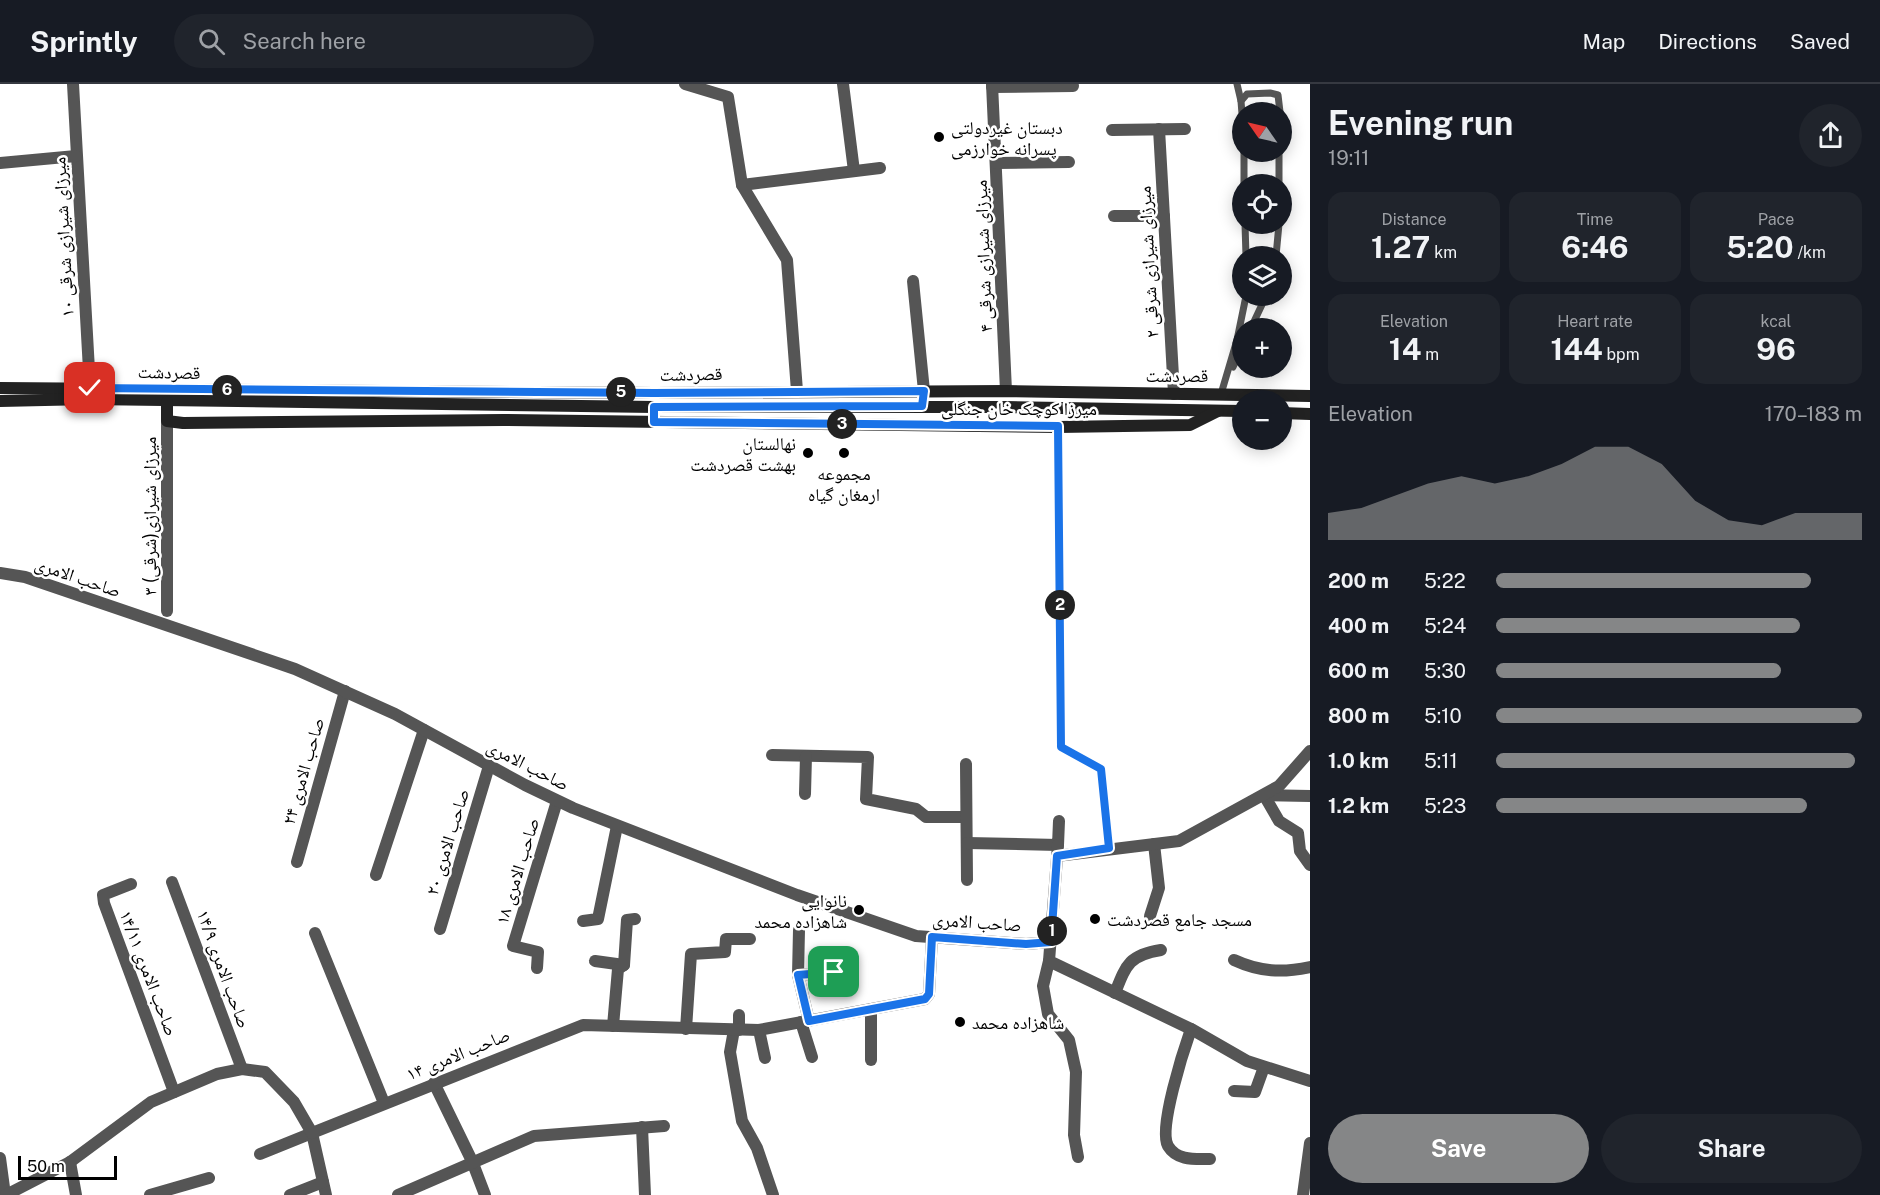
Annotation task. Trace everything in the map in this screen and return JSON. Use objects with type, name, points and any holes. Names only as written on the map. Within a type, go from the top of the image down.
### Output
[{"type":"main road","name":"قصردشت","points":[[0,388],[654,393],[1006,391],[1310,396]]},
{"type":"main road","points":[[922,406],[924,391]]},
{"type":"main road","points":[[1006,391],[1006,407]]},
{"type":"main road","points":[[1173,409],[1174,394]]},
{"type":"main road","points":[[1219,410],[1221,394]]},
{"type":"main road","name":"قصردشت","points":[[0,401],[654,407],[922,406],[1232,411]]},
{"type":"main road","points":[[167,402],[167,421]]},
{"type":"main road","points":[[654,407],[654,422]]},
{"type":"main road","name":"میرزا کوچک خان جنگلی","points":[[167,421],[183,423],[503,420],[1058,426],[1190,425],[1219,410]]},
{"type":"main road","points":[[1292,413],[1310,414]]},
{"type":"street","name":"۱۰ میرزای شیرازی شرقی","points":[[73,84],[90,388]]},
{"type":"street","points":[[685,84],[728,98],[742,185],[787,260],[797,391]]},
{"type":"street","points":[[843,84],[854,171]]},
{"type":"street","points":[[992,86],[1074,86]]},
{"type":"street","name":"۴ میرزای شیرازی شرقی","points":[[992,86],[1006,391]]},
{"type":"street","name":"۲ میرزای شیرازی شرقی","points":[[1159,129],[1174,394]]},
{"type":"street","points":[[1112,130],[1185,129]]},
{"type":"street","points":[[0,163],[76,156]]},
{"type":"street","points":[[996,163],[1069,162]]},
{"type":"street","points":[[742,185],[880,168]]},
{"type":"street","points":[[1114,216],[1164,216]]},
{"type":"street","points":[[913,281],[924,391]]},
{"type":"street","name":"۳ میرزای شیرازی(شرقی)","points":[[167,421],[167,611]]},
{"type":"street","points":[[1058,426],[1061,747],[1101,769],[1109,848]]},
{"type":"street","name":"صاحب الامری","points":[[0,573],[25,577],[285,665],[345,691],[424,730],[557,801],[805,897],[916,936],[1026,944],[1051,942]]},
{"type":"street","name":"۲۴ صاحب الامری","points":[[297,862],[345,691]]},
{"type":"street","points":[[376,875],[424,730]]},
{"type":"street","points":[[967,843],[1058,850],[1179,841],[1279,786],[1310,751]]},
{"type":"street","points":[[772,755],[868,757],[866,800],[916,809],[926,817],[966,817]]},
{"type":"street","points":[[805,794],[807,756]]},
{"type":"street","points":[[966,764],[967,880]]},
{"type":"street","name":"۲۰ صاحب الامری","points":[[440,929],[489,766]]},
{"type":"street","points":[[1264,795],[1310,796]]},
{"type":"street","points":[[1264,795],[1279,821],[1298,833],[1300,851],[1310,865]]},
{"type":"street","name":"۱۸ صاحب الامری","points":[[537,968],[538,952],[513,946],[557,801]]},
{"type":"street","points":[[1059,820],[1051,942],[1049,961],[1042,986],[1048,1014],[1069,1040],[1076,1072],[1074,1135],[1078,1157]]},
{"type":"street","points":[[583,921],[598,919],[617,826]]},
{"type":"street","points":[[1150,916],[1159,888],[1154,844]]},
{"type":"street","name":"۱۴/۹ صاحب الامری","points":[[172,882],[242,1069]]},
{"type":"street","name":"۱۴/۱۱ صاحب الامری","points":[[131,884],[103,896],[104,903],[174,1092]]},
{"type":"street","points":[[624,965],[627,920],[635,920]]},
{"type":"street","points":[[799,930],[798,975],[812,1057]]},
{"type":"street","points":[[315,933],[384,1103]]},
{"type":"street","name":"۱۴ صاحب الامری","points":[[260,1154],[583,1025],[759,1030],[925,999],[929,994],[932,937]]},
{"type":"street","points":[[686,1029],[691,954],[725,952],[726,939],[750,939]]},
{"type":"street","points":[[1115,993],[1127,964],[1142,953],[1161,950]]},
{"type":"street","points":[[798,975],[834,972],[835,959]]},
{"type":"street","points":[[1234,960],[1252,968],[1276,972],[1310,967]]},
{"type":"street","points":[[595,961],[624,965]]},
{"type":"street","points":[[1049,961],[1191,1029],[1247,1061],[1310,1081]]},
{"type":"street","points":[[613,1026],[618,969],[624,965]]},
{"type":"street","points":[[871,1009],[871,1060]]},
{"type":"street","points":[[739,1015],[730,1052],[742,1121],[757,1148],[773,1195]]},
{"type":"street","points":[[1191,1029],[1179,1063],[1164,1131],[1168,1146],[1180,1157],[1210,1159]]},
{"type":"street","points":[[759,1030],[765,1058]]},
{"type":"street","points":[[1234,1091],[1255,1092],[1264,1067]]},
{"type":"street","points":[[0,1158],[6,1195],[70,1162],[151,1102],[217,1074],[242,1069],[265,1072],[294,1102],[312,1133],[326,1195]]},
{"type":"street","points":[[434,1083],[472,1161],[485,1195]]},
{"type":"street","points":[[398,1195],[534,1136],[664,1126]]},
{"type":"street","points":[[642,1127],[645,1195]]},
{"type":"street","points":[[1303,1195],[1310,1143]]},
{"type":"street","points":[[70,1162],[76,1195]]},
{"type":"street","points":[[150,1195],[209,1178]]},
{"type":"street","points":[[290,1195],[323,1182]]},
{"type":"lane","points":[[1237,84],[1241,101]]},
{"type":"lane","points":[[1241,101],[1247,94],[1270,93],[1278,95],[1278,102]]},
{"type":"lane","points":[[1221,394],[1240,329],[1244,306]]},
{"type":"lane","points":[[1221,394],[1232,369]]},
{"type":"place","name":"دبستان غیردولتی پسرانه خوارزمی","points":[[939,137]]},
{"type":"place","name":"نهالستان بهشت قصردشت","points":[[808,453]]},
{"type":"place","name":"مجموعه ارمغان گیاه","points":[[844,453]]},
{"type":"place","name":"نانوایی شاهزاده محمد","points":[[859,910]]},
{"type":"place","name":"مسجد جامع قصردشت","points":[[1095,919]]},
{"type":"place","name":"شاهزاده محمد","points":[[960,1022]]},
{"type":"route","points":[[90,388],[654,393],[924,391],[922,406],[654,407],[654,422],[1058,426],[1061,747],[1101,769],[1109,848],[1057,856],[1051,942],[1026,944],[932,937],[929,994],[925,999],[809,1021],[801,997],[798,975],[834,972]]}]
